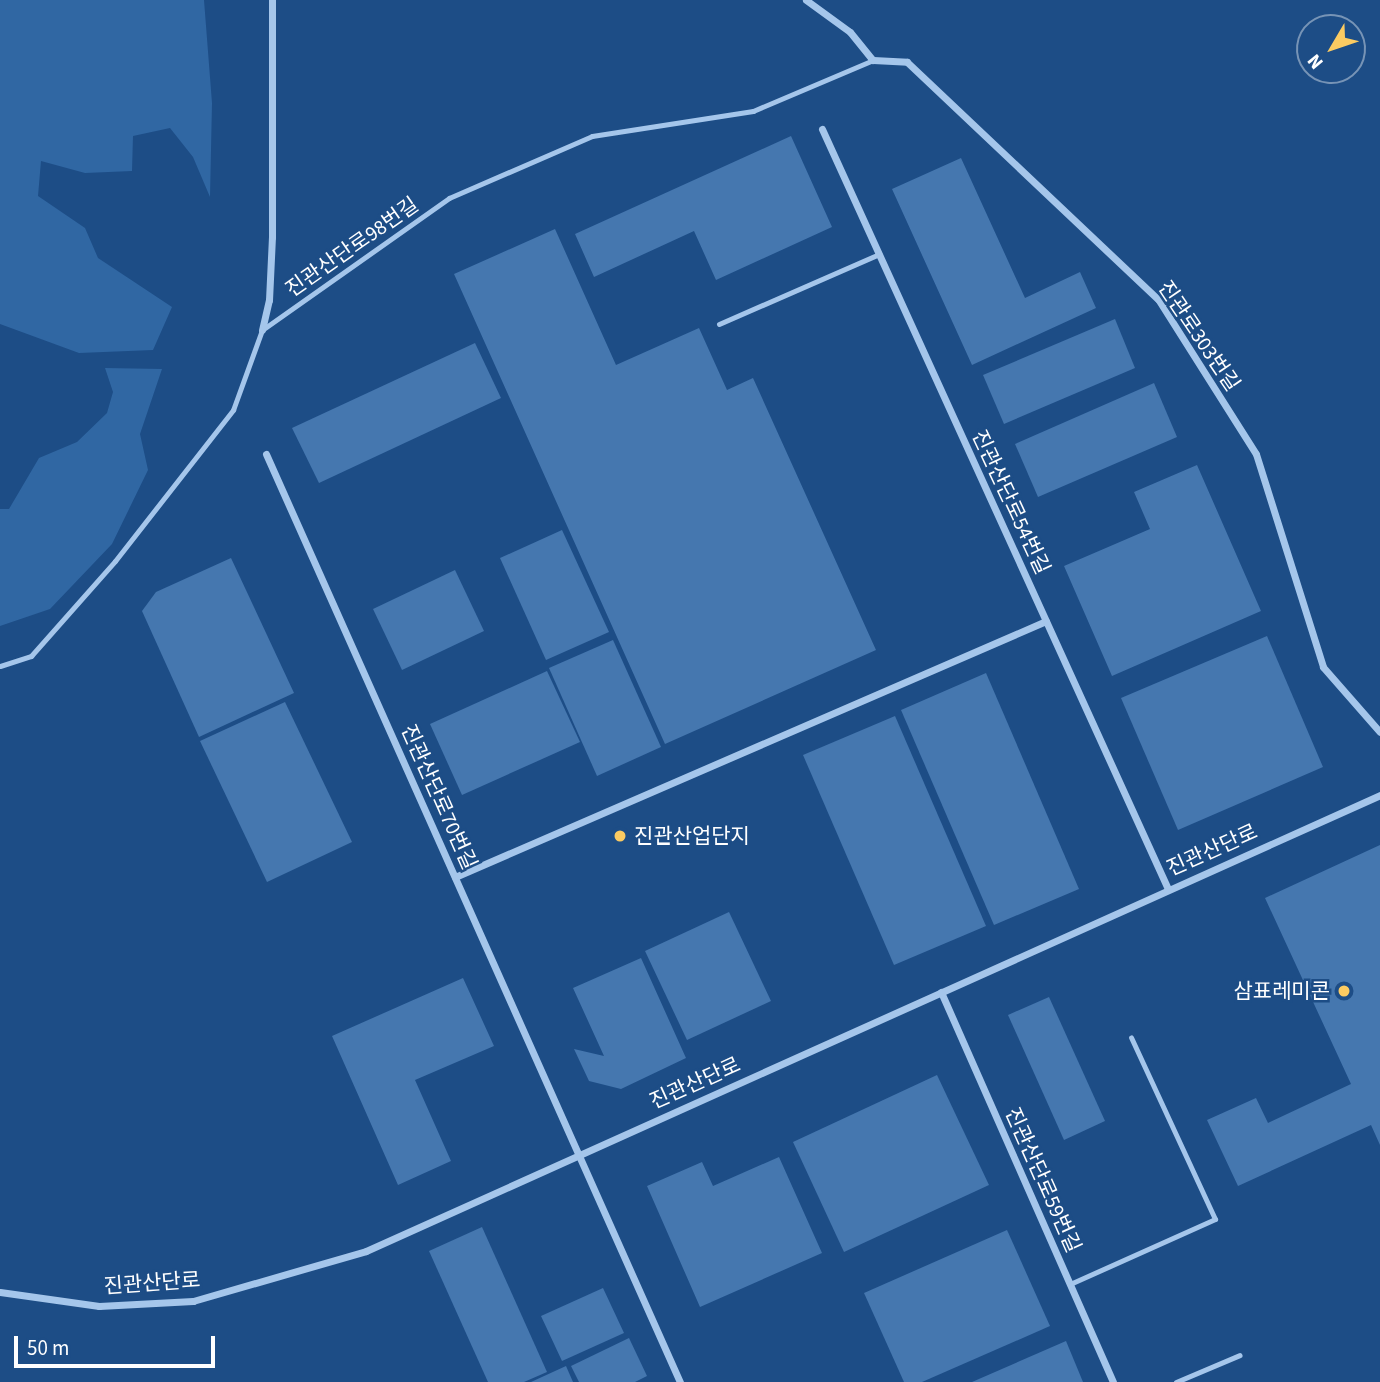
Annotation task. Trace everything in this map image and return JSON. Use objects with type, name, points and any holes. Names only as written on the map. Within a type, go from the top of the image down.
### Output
[{"type":"street","points":[[262,330],[269,300],[272,237],[272,0]]},
{"type":"street","points":[[806,0],[850,32],[873,60]]},
{"type":"street","name":"진관로303번길","points":[[873,60],[907,62],[1158,299],[1256,454],[1323,667],[1380,732]]},
{"type":"street","name":"진관산단로54번길","points":[[822,129],[1168,889]]},
{"type":"street","name":"진관산단로70번길","points":[[266,454],[579,1155]]},
{"type":"street","points":[[455,877],[1046,621]]},
{"type":"street","name":"진관산단로","points":[[0,1292],[99,1306],[193,1301],[366,1251],[1380,795]]},
{"type":"street","name":"진관산단로59번길","points":[[941,992],[1113,1382]]},
{"type":"street","points":[[579,1155],[680,1382]]},
{"type":"lane","name":"진관산단로98번길","points":[[262,330],[449,198],[592,136],[754,111],[873,60]]},
{"type":"lane","points":[[719,324],[879,254]]},
{"type":"lane","points":[[0,666],[31,656],[115,561],[233,410],[262,330]]},
{"type":"lane","points":[[1070,1284],[1215,1219],[1131,1037]]},
{"type":"lane","points":[[1176,1382],[1240,1355]]},
{"type":"shaded area","points":[[0,0],[204,0],[212,103],[210,197],[193,157],[170,128],[133,136],[132,171],[85,173],[41,161],[38,196],[85,228],[98,258],[172,307],[153,350],[79,353],[0,324]]},
{"type":"shaded area","points":[[105,368],[162,369],[140,434],[148,470],[112,544],[50,609],[0,626],[0,509],[9,509],[39,458],[77,442],[107,413],[113,392]]},
{"type":"building","points":[[791,136],[832,227],[716,280],[694,231],[594,277],[575,234]]},
{"type":"building","points":[[961,158],[1025,298],[1080,272],[1096,308],[972,365],[892,189]]},
{"type":"building","points":[[555,229],[616,365],[699,328],[727,390],[753,378],[876,650],[665,744],[454,274]]},
{"type":"building","points":[[1115,319],[1135,368],[1004,424],[983,375]]},
{"type":"building","points":[[475,343],[501,398],[319,483],[292,428]]},
{"type":"building","points":[[1154,383],[1177,437],[1038,497],[1015,444]]},
{"type":"building","points":[[1197,465],[1261,611],[1112,676],[1064,566],[1150,529],[1134,492]]},
{"type":"building","points":[[562,530],[609,632],[546,660],[500,558]]},
{"type":"building","points":[[231,558],[294,693],[199,737],[142,611],[156,592]]},
{"type":"building","points":[[455,570],[484,631],[402,670],[373,609]]},
{"type":"building","points":[[1267,636],[1323,767],[1178,830],[1121,698]]},
{"type":"building","points":[[613,640],[661,747],[597,776],[549,668]]},
{"type":"building","points":[[547,671],[580,742],[462,795],[430,724]]},
{"type":"building","points":[[986,673],[1079,889],[994,925],[901,710]]},
{"type":"building","points":[[285,702],[352,842],[267,882],[200,741]]},
{"type":"building","points":[[895,716],[986,926],[894,965],[803,755]]},
{"type":"building","name":"삼표레미콘","points":[[1380,845],[1380,1145],[1371,1125],[1238,1186],[1207,1120],[1256,1098],[1268,1123],[1351,1084],[1265,898]]},
{"type":"building","points":[[729,912],[771,1001],[687,1040],[645,951]]},
{"type":"building","points":[[641,958],[686,1058],[621,1089],[589,1081],[574,1049],[604,1056],[573,988]]},
{"type":"building","points":[[463,978],[494,1046],[415,1080],[451,1161],[398,1185],[332,1036]]},
{"type":"building","points":[[1049,997],[1105,1121],[1064,1140],[1008,1015]]},
{"type":"building","points":[[937,1075],[989,1185],[844,1252],[793,1142]]},
{"type":"building","points":[[779,1157],[822,1253],[700,1307],[647,1186],[702,1162],[713,1186]]},
{"type":"building","points":[[482,1227],[547,1372],[524,1382],[488,1382],[429,1251]]},
{"type":"building","points":[[1007,1230],[1050,1326],[922,1382],[904,1382],[864,1293]]},
{"type":"building","points":[[603,1288],[624,1333],[562,1361],[541,1316]]},
{"type":"building","points":[[629,1338],[647,1376],[635,1382],[579,1382],[571,1366]]},
{"type":"building","points":[[1066,1341],[1083,1382],[972,1382]]},
{"type":"building","points":[[566,1366],[573,1382],[531,1382]]},
{"type":"place","name":"진관산업단지","points":[[620,836]]},
{"type":"place","name":"삼표레미콘","points":[[1344,991]]}]
